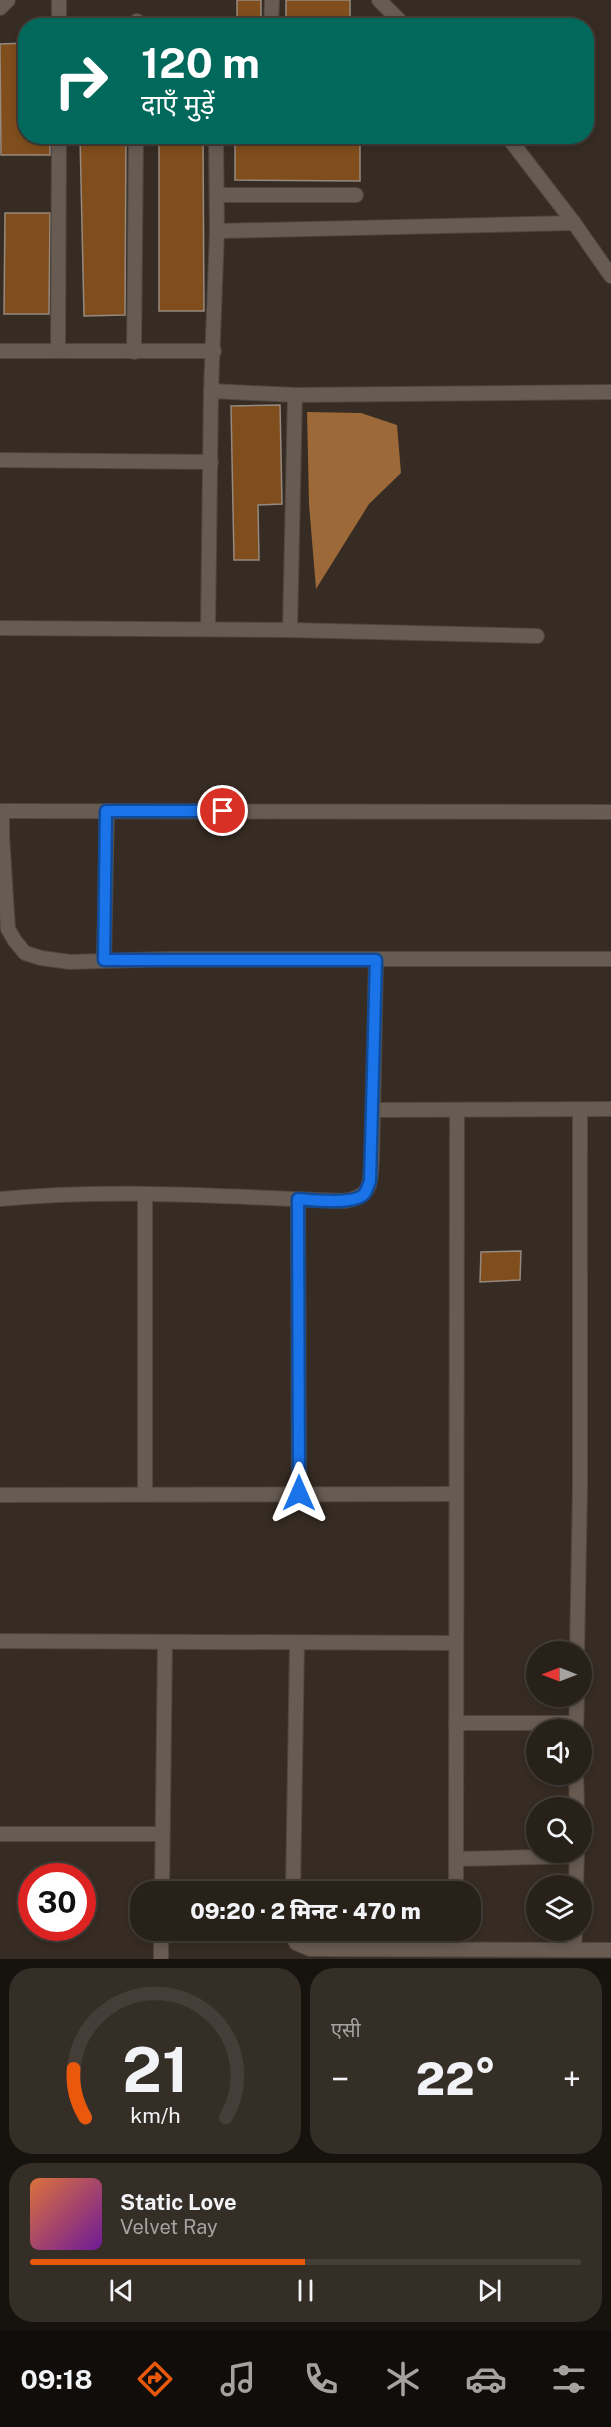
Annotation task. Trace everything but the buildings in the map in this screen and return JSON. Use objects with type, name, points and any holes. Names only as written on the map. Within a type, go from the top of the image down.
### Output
[{"type":"street","points":[[0,8],[9,0]]},
{"type":"street","points":[[59,0],[59,18]]},
{"type":"street","points":[[272,0],[272,18]]},
{"type":"street","points":[[379,0],[397,18]]},
{"type":"street","points":[[58,351],[59,144]]},
{"type":"street","points":[[134,352],[136,144]]},
{"type":"street","points":[[208,629],[211,391],[217,231],[216,144]]},
{"type":"street","points":[[513,144],[574,223],[611,276]]},
{"type":"street","points":[[217,195],[356,195]]},
{"type":"street","points":[[217,231],[574,223]]},
{"type":"street","points":[[0,351],[214,351]]},
{"type":"street","points":[[211,391],[295,395],[611,392]]},
{"type":"street","points":[[290,630],[295,395]]},
{"type":"street","points":[[0,460],[211,462]]},
{"type":"street","points":[[0,628],[290,630],[537,636]]},
{"type":"street","points":[[611,812],[1,811],[8,929],[25,953],[41,958],[70,962],[104,960],[611,959]]},
{"type":"street","points":[[104,960],[106,811]]},
{"type":"street","points":[[0,1199],[35,1196],[145,1195],[344,1201],[358,1198],[365,1193],[370,1181],[376,960]]},
{"type":"street","points":[[373,1110],[611,1109]]},
{"type":"street","points":[[456,1881],[457,1110]]},
{"type":"street","points":[[578,1641],[580,1110]]},
{"type":"street","points":[[145,1195],[145,1494]]},
{"type":"street","points":[[298,1199],[299,1493]]},
{"type":"street","points":[[0,1495],[455,1494]]},
{"type":"street","points":[[0,1641],[455,1643]]},
{"type":"street","points":[[162,1881],[165,1642]]},
{"type":"street","points":[[293,1881],[297,1643]]},
{"type":"street","points":[[456,1724],[526,1725]]},
{"type":"street","points":[[0,1834],[162,1834]]},
{"type":"street","points":[[456,1859],[526,1856]]},
{"type":"street","points":[[161,1941],[161,1959]]},
{"type":"street","points":[[296,1941],[310,1949],[401,1954],[456,1949],[611,1950]]},
{"type":"street","points":[[456,1941],[456,1949]]},
{"type":"street","points":[[574,1941],[574,1949]]},
{"type":"shaded area","points":[[307,412],[361,413],[397,425],[401,473],[369,504],[316,589],[309,504]]},
{"type":"route","points":[[223,811],[106,811],[104,960],[168,958],[376,960],[370,1181],[365,1193],[358,1198],[344,1201],[298,1199],[299,1493]]}]
